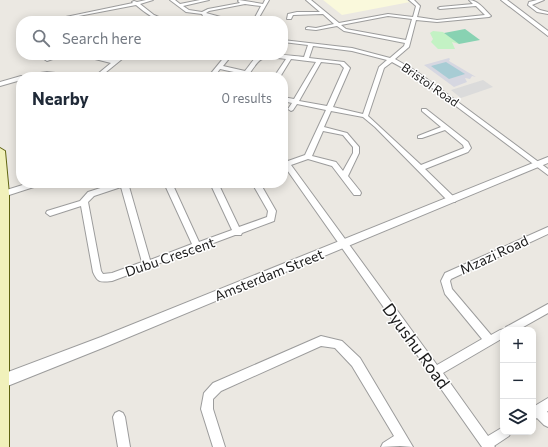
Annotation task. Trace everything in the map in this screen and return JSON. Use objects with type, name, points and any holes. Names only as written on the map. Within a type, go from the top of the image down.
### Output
[{"type":"main road","points":[[0,151],[3,194],[0,447]]},
{"type":"street","points":[[132,0],[152,16]]},
{"type":"street","points":[[86,16],[151,0]]},
{"type":"street","points":[[172,0],[188,11],[203,13],[210,16]]},
{"type":"street","points":[[179,5],[207,0]]},
{"type":"street","points":[[240,0],[245,4]]},
{"type":"street","points":[[258,16],[267,0]]},
{"type":"street","points":[[308,0],[347,31],[408,42]]},
{"type":"street","points":[[365,116],[381,70],[390,59],[404,50],[408,42],[418,5],[411,0]]},
{"type":"street","points":[[308,28],[316,29],[388,14],[437,21],[489,16],[471,0]]},
{"type":"street","points":[[504,0],[548,34]]},
{"type":"street","points":[[542,0],[531,3],[530,5],[539,11],[548,13]]},
{"type":"street","points":[[203,13],[208,10],[245,4],[264,5]]},
{"type":"street","points":[[440,8],[478,5]]},
{"type":"street","points":[[117,9],[120,16]]},
{"type":"street","points":[[289,18],[290,15],[294,14],[312,15],[323,13]]},
{"type":"street","points":[[372,17],[379,23]]},
{"type":"street","name":"Bristol Road","points":[[288,42],[359,50],[390,59],[414,72],[548,173]]},
{"type":"street","points":[[306,60],[311,44]]},
{"type":"street","points":[[289,58],[342,63],[348,68],[308,157]]},
{"type":"street","points":[[105,60],[116,62]]},
{"type":"street","points":[[103,72],[118,60]]},
{"type":"street","points":[[214,72],[225,60]]},
{"type":"street","points":[[247,72],[256,60]]},
{"type":"street","points":[[280,72],[288,60]]},
{"type":"street","points":[[291,109],[319,61]]},
{"type":"street","points":[[219,67],[235,72]]},
{"type":"street","points":[[0,84],[16,79]]},
{"type":"street","points":[[288,101],[365,116],[452,200]]},
{"type":"street","points":[[420,168],[468,148],[466,144],[424,110]]},
{"type":"street","points":[[320,128],[345,134],[356,147],[356,154],[344,177]]},
{"type":"street","points":[[420,137],[446,128]]},
{"type":"street","points":[[288,162],[308,157],[332,163],[357,193]]},
{"type":"street","name":"Amsterdam Street","points":[[0,382],[344,245],[548,160]]},
{"type":"street","name":"Dyushu Road","points":[[288,168],[488,446]]},
{"type":"street","points":[[3,194],[21,188]]},
{"type":"street","points":[[50,213],[83,203],[88,196],[110,188]]},
{"type":"street","points":[[125,188],[147,265]]},
{"type":"street","points":[[170,188],[197,247]]},
{"type":"street","points":[[216,188],[238,233]]},
{"type":"street","name":"Dubu Crescent","points":[[83,203],[98,275],[106,278],[267,222],[273,217],[272,211],[259,188]]},
{"type":"street","name":"Mzazi Road","points":[[490,340],[448,291],[445,281],[448,276],[548,230]]},
{"type":"street","points":[[514,327],[548,308]]},
{"type":"street","points":[[435,372],[500,335]]},
{"type":"street","points":[[219,447],[207,409],[208,397],[217,387],[321,341],[338,344],[356,362],[404,443],[387,447]]},
{"type":"street","points":[[540,409],[548,421]]},
{"type":"street","points":[[119,417],[124,447]]},
{"type":"street","points":[[488,446],[501,435]]},
{"type":"shaded area","points":[[323,0],[406,0],[410,2],[342,15]]},
{"type":"shaded area","points":[[449,58],[449,61],[476,77],[472,76],[470,79],[465,78],[467,82],[454,87],[424,65]]},
{"type":"shaded area","points":[[483,80],[493,87],[461,98],[451,90]]},
{"type":"green space","points":[[465,29],[480,40],[459,44],[444,33]]},
{"type":"green space","points":[[433,31],[443,32],[459,44],[452,42],[455,49],[438,49],[431,42],[433,39],[430,33]]},
{"type":"water","points":[[446,62],[465,74],[449,79],[431,66]]}]
